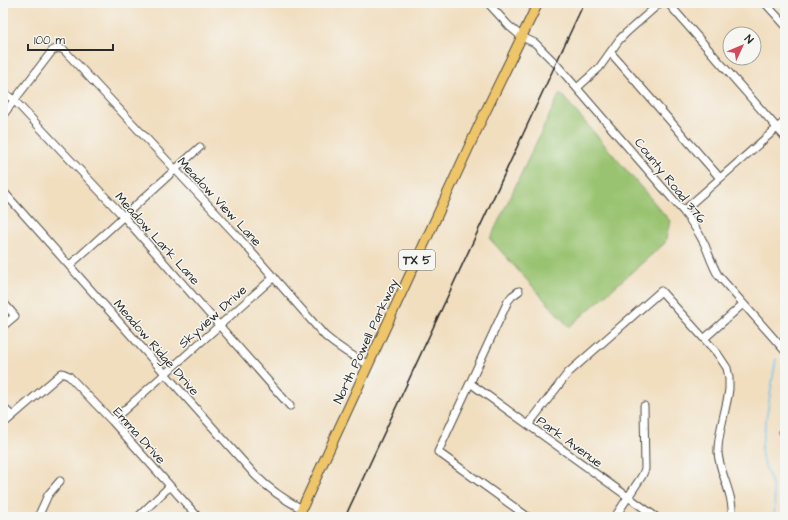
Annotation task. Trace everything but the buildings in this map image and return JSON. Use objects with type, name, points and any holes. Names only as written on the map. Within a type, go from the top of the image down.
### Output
[{"type":"main road","name":"North Powell Parkway","points":[[300,513],[480,123],[538,3]]},
{"type":"street","name":"County Road 376","points":[[488,3],[509,26],[522,37],[535,43],[556,64],[683,211],[694,224],[704,244],[712,266],[718,275],[785,351]]},
{"type":"street","points":[[577,88],[599,68],[619,40],[660,3]]},
{"type":"street","points":[[668,3],[785,137]]},
{"type":"street","points":[[765,3],[785,25]]},
{"type":"street","name":"Meadow View Lane","points":[[14,100],[52,51],[58,48],[64,50],[274,277],[331,341],[348,354],[369,365]]},
{"type":"street","points":[[611,53],[720,178]]},
{"type":"street","name":"Meadow Lark Lane","points":[[3,92],[14,100],[124,217],[290,406]]},
{"type":"street","points":[[3,115],[14,100]]},
{"type":"street","points":[[683,211],[785,122]]},
{"type":"street","points":[[70,266],[200,147]]},
{"type":"street","name":"Meadow Ridge Drive","points":[[3,190],[255,475],[269,489],[300,513]]},
{"type":"street","name":"Skyview Drive","points":[[112,421],[274,277]]},
{"type":"street","points":[[519,291],[512,296],[508,302],[438,452],[528,517]]},
{"type":"street","points":[[528,425],[561,381],[576,365],[661,291],[705,338],[722,360],[726,368],[729,378],[728,399],[718,452],[731,501],[732,517]]},
{"type":"street","points":[[3,302],[15,316],[3,326]]},
{"type":"street","points":[[705,338],[743,304]]},
{"type":"street","name":"Emma Drive","points":[[12,416],[62,373],[69,376],[112,421],[198,517]]},
{"type":"street","name":"Park Avenue","points":[[470,384],[656,517]]},
{"type":"street","points":[[615,517],[645,469],[644,406]]},
{"type":"street","points":[[3,407],[12,416],[3,424]]},
{"type":"street","points":[[38,517],[48,495],[60,481]]},
{"type":"street","points":[[138,517],[170,486]]},
{"type":"green space","points":[[560,93],[670,221],[665,243],[569,327],[490,239]]},
{"type":"waterway","points":[[774,517],[774,493],[770,478],[762,459],[761,450],[776,359]]},
{"type":"railway","points":[[345,517],[584,3]]}]
